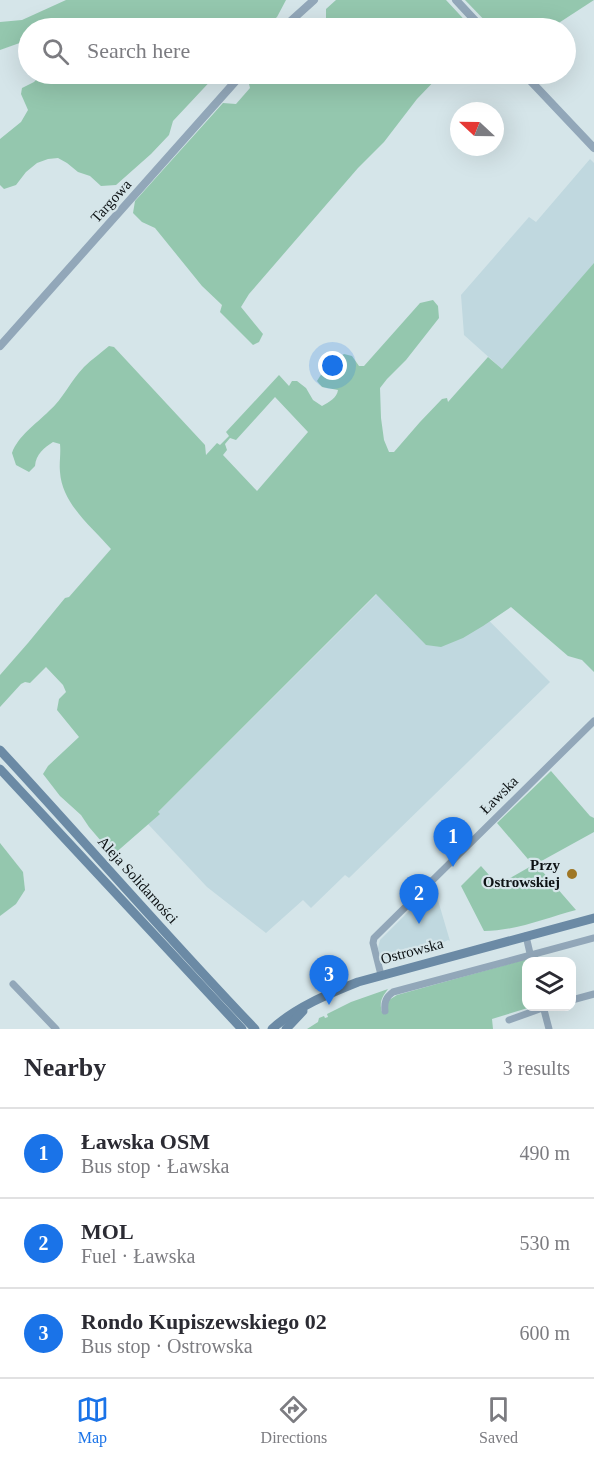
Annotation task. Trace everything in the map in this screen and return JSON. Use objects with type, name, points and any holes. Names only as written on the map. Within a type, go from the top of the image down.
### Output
[{"type":"main road","name":"Aleja Solidarności","points":[[0,750],[255,1029]]},
{"type":"main road","name":"Aleja Solidarności","points":[[0,769],[242,1029]]},
{"type":"main road","name":"Ostrowska","points":[[272,1029],[283,1019],[308,1005],[358,981],[594,918]]},
{"type":"main road","name":"Ostrowska","points":[[286,1029],[308,1005]]},
{"type":"street","points":[[294,18],[314,0]]},
{"type":"street","points":[[456,0],[473,18]]},
{"type":"street","name":"Targowa","points":[[0,346],[233,84]]},
{"type":"street","points":[[533,84],[594,148]]},
{"type":"street","name":"Ławska","points":[[381,975],[372,943],[374,938],[594,721]]},
{"type":"street","points":[[526,936],[532,957]]},
{"type":"street","points":[[535,957],[594,938]]},
{"type":"street","points":[[385,1011],[386,1000],[393,992],[522,960]]},
{"type":"street","points":[[13,984],[56,1029]]},
{"type":"street","points":[[576,999],[594,994]]},
{"type":"street","points":[[509,1020],[534,1011]]},
{"type":"street","points":[[546,1011],[549,1029]]},
{"type":"shaded area","points":[[590,159],[594,163],[594,264],[502,369],[464,335],[461,295],[529,217],[536,222]]},
{"type":"shaded area","points":[[420,551],[550,682],[349,878],[345,875],[311,908],[303,900],[266,933],[207,887],[147,823]]},
{"type":"shaded area","points":[[426,894],[437,897],[450,941],[391,959],[380,956],[378,948],[380,940]]},
{"type":"green space","points":[[66,0],[286,0],[276,18],[26,18]]},
{"type":"green space","points":[[336,0],[446,0],[463,18],[326,18],[326,9]]},
{"type":"green space","points":[[465,0],[594,0],[566,18],[482,18]]},
{"type":"green space","points":[[18,20],[18,44],[0,50],[0,22]]},
{"type":"green space","points":[[30,84],[208,84],[173,121],[169,135],[116,185],[101,186],[90,176],[78,172],[58,158],[37,163],[16,185],[4,189],[0,185],[0,139],[21,122],[28,110],[21,94],[22,88]]},
{"type":"green space","points":[[249,84],[431,84],[384,142],[358,168],[249,294],[241,307],[263,334],[259,342],[253,345],[220,312],[222,305],[202,286],[155,228],[142,222],[133,213],[135,201],[223,103],[236,104],[250,88]]},
{"type":"green space","points":[[594,263],[594,672],[582,660],[568,656],[511,607],[463,638],[441,647],[426,645],[376,594],[158,812],[160,814],[113,855],[81,815],[60,796],[43,774],[48,766],[79,737],[57,710],[59,699],[66,692],[63,685],[46,667],[30,683],[21,684],[0,707],[0,675],[65,598],[69,597],[111,549],[79,514],[66,494],[60,472],[60,444],[53,442],[44,449],[29,472],[16,465],[12,453],[18,441],[54,406],[84,367],[109,346],[114,347],[205,445],[206,455],[217,443],[220,445],[229,436],[226,432],[279,375],[289,386],[292,381],[297,381],[306,388],[313,400],[322,406],[330,401],[338,390],[322,387],[317,381],[325,369],[344,354],[352,356],[359,366],[364,366],[420,303],[433,300],[438,306],[439,318],[406,360],[380,388],[384,440],[389,452],[394,452],[442,399],[447,398],[448,402],[488,357],[502,369]],"holes":[[[275,397],[308,432],[257,491],[223,455],[227,450],[225,444],[230,438],[236,440]]]},
{"type":"green space","points":[[551,771],[594,818],[594,832],[536,864],[576,910],[519,926],[484,931],[461,886],[481,866],[498,885],[533,865],[497,823]]},
{"type":"green space","points":[[0,843],[23,872],[25,890],[16,904],[0,916]]},
{"type":"green space","points":[[522,960],[522,1010],[492,1019],[493,1029],[307,1029],[318,1022],[319,1018],[328,1017],[327,1014],[351,1002],[388,989],[382,1000],[382,1012],[389,1000],[397,995]]},
{"type":"place","name":"Ławska OSM","points":[[453,867]]},
{"type":"place","name":"Przy Ostrowskiej","points":[[572,874]]},
{"type":"place","name":"MOL","points":[[419,924]]},
{"type":"place","name":"Rondo Kupiszewskiego 02","points":[[329,1005]]}]
